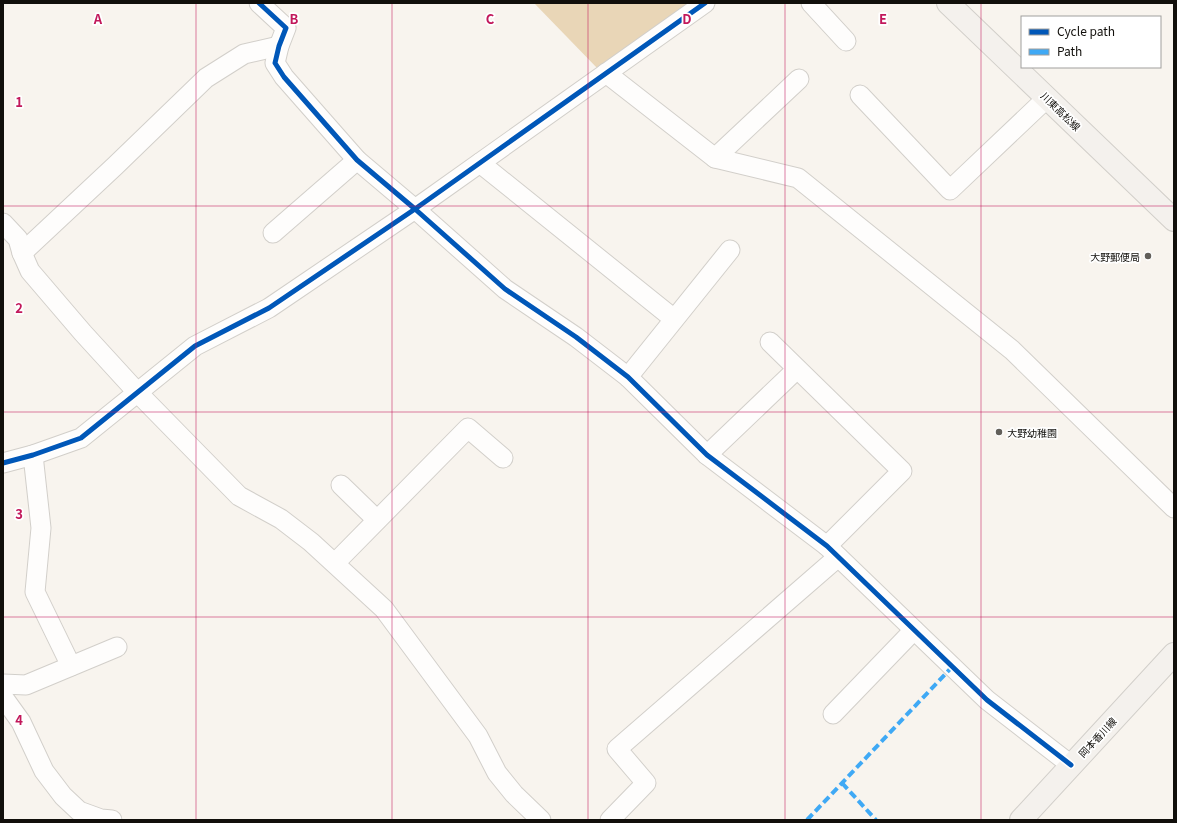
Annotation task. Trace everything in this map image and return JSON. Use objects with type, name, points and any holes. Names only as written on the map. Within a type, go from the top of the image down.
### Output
[{"type":"main road","name":"川東高松線","points":[[948,3],[1174,220]]},
{"type":"main road","name":"岡本香川線","points":[[1021,820],[1174,654]]},
{"type":"street","points":[[259,3],[286,28],[279,46],[275,63],[284,77],[357,160],[505,289],[576,337],[628,377],[707,455],[832,552],[987,700],[1071,765]]},
{"type":"street","points":[[3,463],[33,455],[81,438],[195,346],[269,308],[415,209],[705,3]]},
{"type":"street","points":[[811,3],[846,41]]},
{"type":"street","points":[[22,253],[206,78],[244,54],[279,46]]},
{"type":"street","points":[[606,73],[715,158],[798,178],[1012,350],[1174,508]]},
{"type":"street","points":[[715,158],[800,79]]},
{"type":"street","points":[[860,95],[950,190],[1047,98]]},
{"type":"street","points":[[273,233],[357,160]]},
{"type":"street","points":[[480,163],[674,319]]},
{"type":"street","points":[[3,223],[18,239],[30,271],[137,392],[239,496],[281,519],[311,542],[384,609],[478,736],[497,773],[514,794],[541,820]]},
{"type":"street","points":[[628,377],[730,250]]},
{"type":"street","points":[[610,820],[646,784],[617,749],[832,552],[902,471],[770,342]]},
{"type":"street","points":[[707,455],[797,369]]},
{"type":"street","points":[[335,563],[468,428],[503,458]]},
{"type":"street","points":[[33,455],[41,528],[35,592],[71,666]]},
{"type":"street","points":[[341,485],[377,520]]},
{"type":"street","points":[[833,714],[914,630]]},
{"type":"street","points":[[3,684],[26,684],[117,647]]},
{"type":"street","points":[[3,697],[21,722],[44,771],[63,796],[79,811],[112,820]]},
{"type":"shaded area","points":[[534,3],[695,3],[599,70]]},
{"type":"marked path","points":[[807,820],[952,667]]},
{"type":"marked path","points":[[842,783],[876,820]]},
{"type":"cycle path","points":[[259,3],[286,28],[279,46],[275,63],[284,77],[357,160],[505,289],[576,337],[628,377],[707,455],[827,546],[987,700],[1071,765]]},
{"type":"cycle path","points":[[3,463],[33,455],[81,438],[195,346],[269,308],[415,209],[705,3]]},
{"type":"place","name":"大野郵便局","points":[[1148,256]]},
{"type":"place","name":"大野幼稚園","points":[[999,432]]}]
